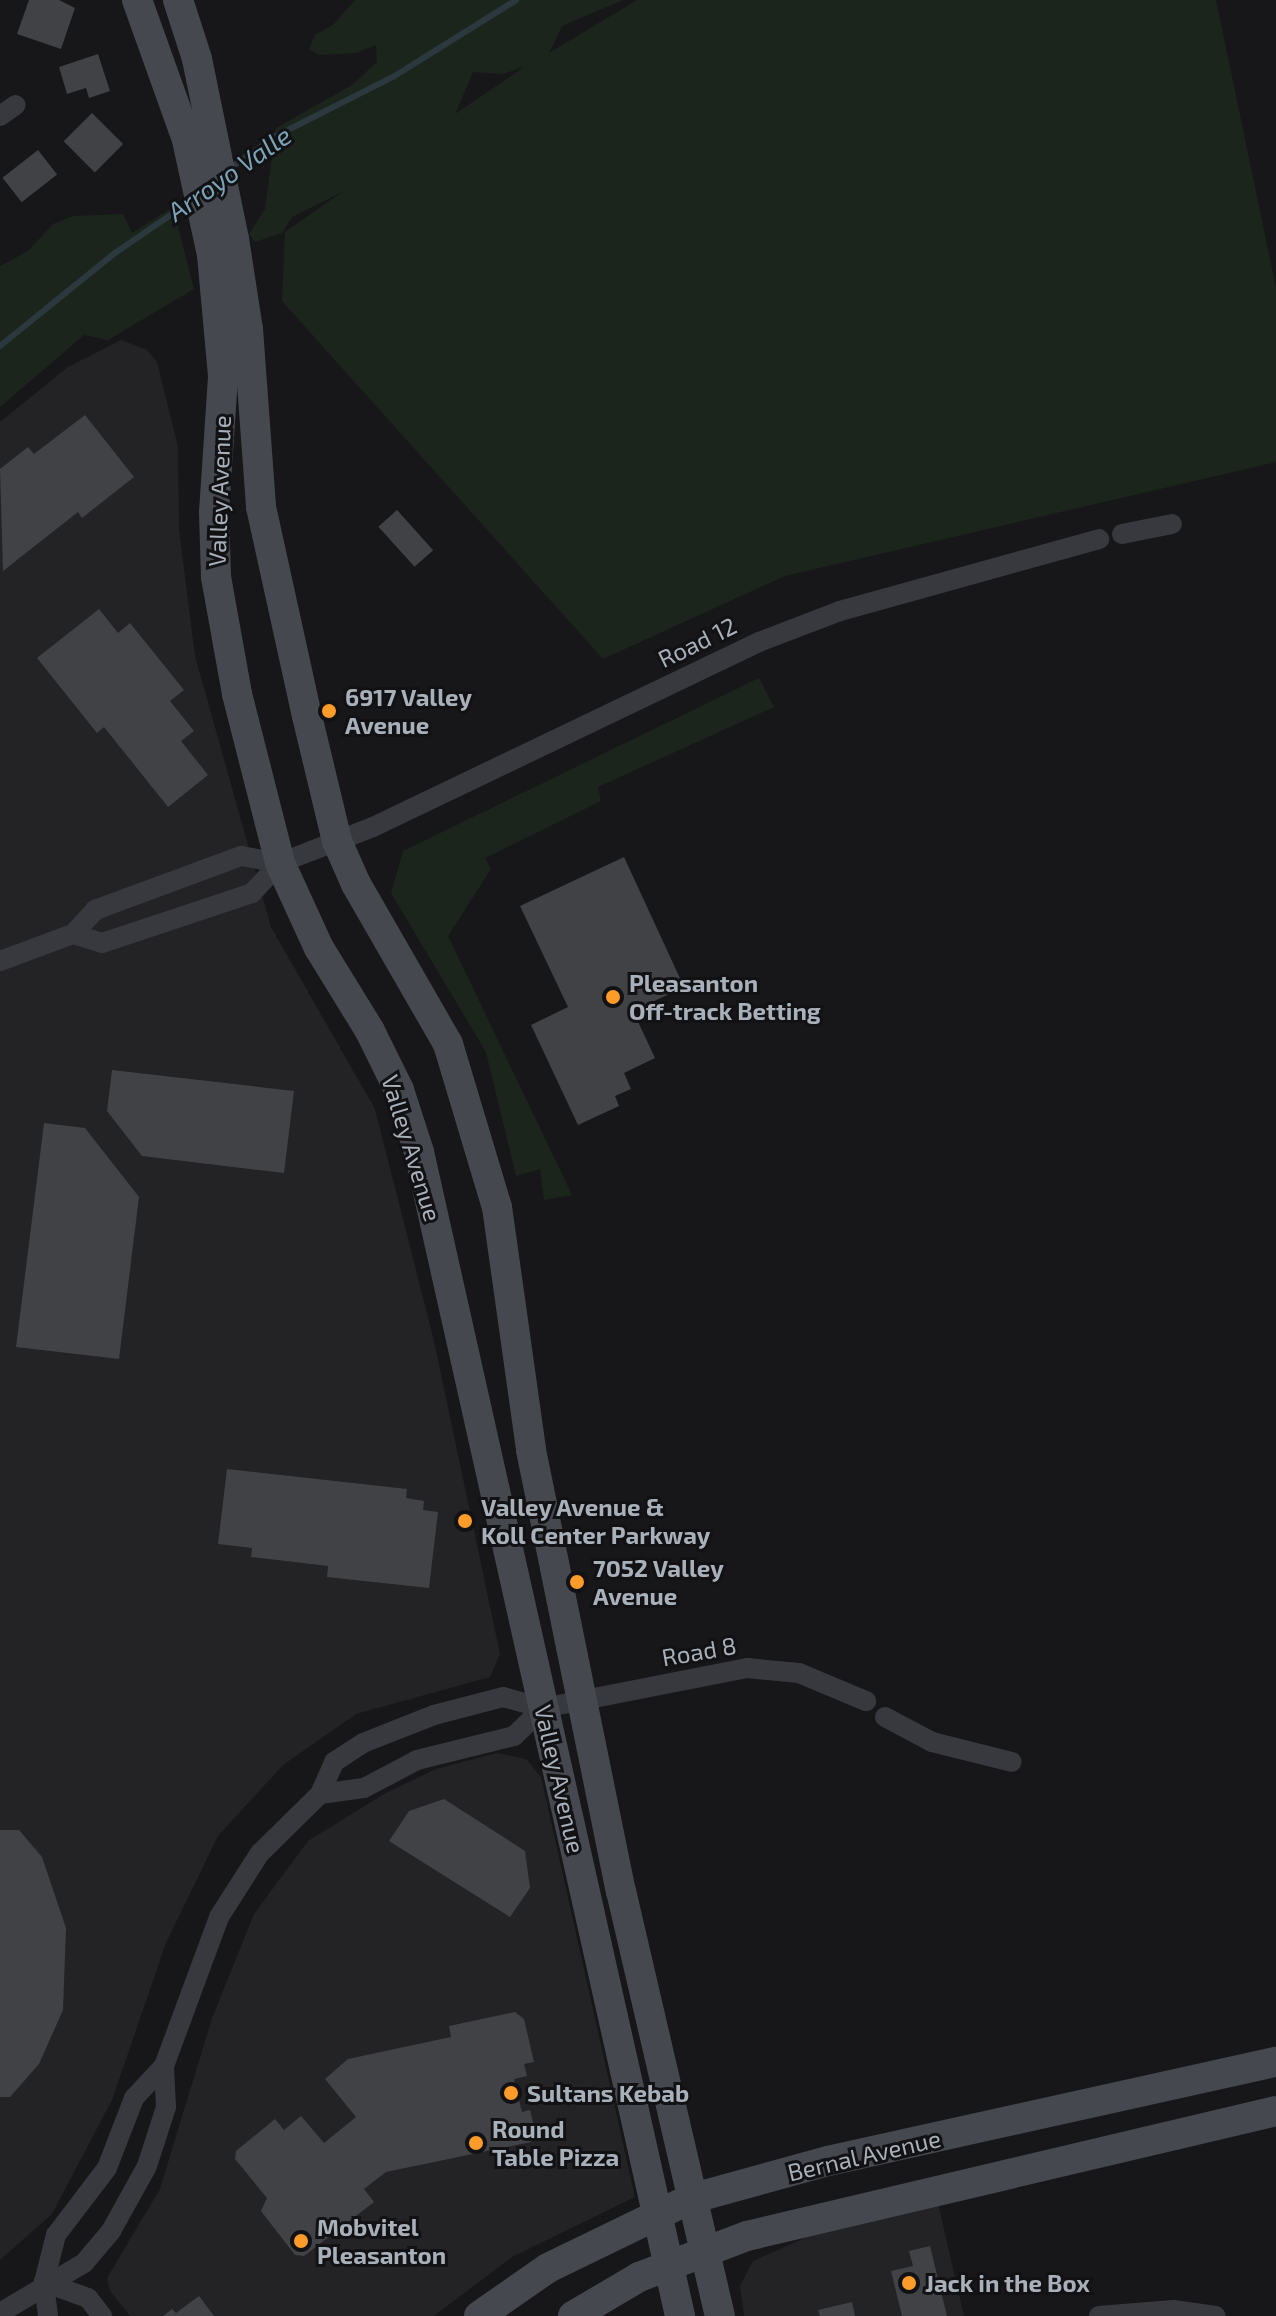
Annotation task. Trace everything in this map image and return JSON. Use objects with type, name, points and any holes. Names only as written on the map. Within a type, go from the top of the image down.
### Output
[{"type":"main road","name":"Valley Avenue","points":[[137,0],[187,140],[248,329],[261,507],[337,841],[356,884],[448,1044],[468,1096],[497,1207],[531,1450],[690,2199],[720,2316]]},
{"type":"main road","name":"Valley Avenue","points":[[178,0],[211,121],[223,247],[223,377],[214,512],[216,577],[237,694],[280,863],[319,948],[370,1031],[399,1090],[419,1152],[680,2316]]},
{"type":"main road","name":"Bernal Avenue","points":[[479,2316],[548,2268],[690,2199],[828,2161],[1276,2062]]},
{"type":"main road","points":[[573,2316],[639,2277],[776,2229],[1276,2111]]},
{"type":"street","points":[[1122,534],[1172,524]]},
{"type":"street","name":"Road 12","points":[[280,863],[337,841],[759,642],[840,611],[1099,539]]},
{"type":"street","points":[[0,961],[73,934],[95,910],[241,856],[280,863]]},
{"type":"street","points":[[73,934],[102,943],[252,893],[280,863]]},
{"type":"street","name":"Road 8","points":[[543,1708],[747,1668],[799,1673],[866,1701]]},
{"type":"street","points":[[0,2313],[44,2282],[84,2263],[127,2204],[147,2166],[166,2107],[164,2066],[204,1954],[237,1885],[282,1828],[320,1794],[334,1762],[363,1743],[434,1715],[503,1697],[543,1708]]},
{"type":"street","points":[[320,1794],[364,1788],[417,1760],[514,1736],[543,1708]]},
{"type":"street","points":[[885,1717],[932,1742],[1012,1762]]},
{"type":"street","points":[[48,2316],[44,2282],[56,2235],[107,2168],[134,2098],[164,2066]]},
{"type":"street","points":[[44,2282],[88,2298],[102,2316]]},
{"type":"street","points":[[1099,2316],[1173,2310],[1216,2316]]},
{"type":"shaded area","points":[[355,0],[623,0],[562,26],[549,53],[637,0],[1216,0],[1276,288],[1276,462],[785,576],[603,659],[282,301],[285,232],[342,192],[292,217],[282,233],[255,242],[249,234],[265,209],[276,128],[352,85],[377,62],[376,45],[356,53],[319,55],[309,49],[315,35],[333,25]],"holes":[[[523,68],[455,114],[473,72],[503,74]]]},
{"type":"shaded area","points":[[173,207],[194,289],[108,340],[84,335],[0,407],[0,266],[28,251],[53,224],[73,216],[123,214],[132,233]]},
{"type":"shaded area","points":[[121,340],[147,350],[157,362],[178,447],[179,529],[195,656],[271,927],[375,1109],[434,1341],[500,1654],[490,1677],[356,1714],[283,1765],[218,1836],[166,1943],[112,2100],[52,2214],[0,2260],[0,422],[68,367]]},
{"type":"shaded area","points":[[759,678],[774,707],[598,787],[601,801],[485,858],[491,869],[448,936],[572,1195],[544,1200],[540,1169],[516,1176],[486,1052],[391,893],[403,851]]},
{"type":"shaded area","points":[[497,1753],[526,1759],[541,1777],[635,2197],[512,2257],[434,2316],[130,2316],[110,2291],[107,2278],[160,2189],[212,2018],[254,1914],[308,1841],[384,1794],[436,1769]]},
{"type":"shaded area","points":[[937,2199],[964,2316],[744,2316],[740,2286],[753,2261],[816,2233]]},
{"type":"building","points":[[29,0],[59,0],[75,8],[61,49],[17,34]]},
{"type":"building","points":[[98,54],[110,91],[89,98],[86,88],[67,94],[59,67]]},
{"type":"building","points":[[92,113],[123,144],[95,172],[64,141]]},
{"type":"building","points":[[38,150],[57,174],[22,202],[3,178]]},
{"type":"building","points":[[85,415],[134,477],[82,518],[78,512],[3,571],[0,469],[28,447],[34,454]]},
{"type":"building","points":[[397,510],[433,550],[415,567],[378,527]]},
{"type":"building","points":[[99,609],[118,633],[130,623],[184,690],[170,701],[194,731],[181,741],[208,775],[168,807],[104,727],[97,733],[37,658]]},
{"type":"building","name":"Pleasanton Off-track Betting","points":[[624,857],[684,987],[633,1011],[655,1058],[624,1073],[631,1089],[615,1096],[619,1106],[578,1125],[531,1025],[568,1007],[520,906]]},
{"type":"building","points":[[112,1070],[294,1091],[284,1173],[142,1156],[107,1111]]},
{"type":"building","points":[[44,1123],[85,1128],[139,1197],[119,1359],[16,1347]]},
{"type":"building","points":[[227,1469],[407,1489],[406,1498],[424,1501],[423,1510],[438,1512],[429,1588],[327,1577],[328,1566],[251,1557],[252,1548],[218,1544]]},
{"type":"building","points":[[444,1799],[525,1851],[530,1888],[510,1917],[389,1841],[409,1811]]},
{"type":"building","points":[[0,1830],[19,1830],[42,1857],[66,1928],[63,2010],[39,2064],[10,2097],[0,2097]]},
{"type":"building","points":[[515,2012],[524,2019],[534,2062],[524,2064],[527,2076],[514,2079],[522,2112],[530,2110],[536,2134],[531,2142],[386,2172],[364,2189],[374,2202],[304,2256],[295,2255],[261,2211],[267,2198],[235,2159],[236,2151],[275,2119],[284,2130],[301,2116],[324,2143],[356,2117],[325,2079],[348,2059],[451,2037],[449,2026]]},
{"type":"building","points":[[930,2246],[947,2316],[902,2316],[891,2271],[913,2266],[909,2251]]},
{"type":"building","points":[[199,2296],[214,2316],[163,2316],[172,2309],[176,2313]]},
{"type":"building","points":[[852,2302],[855,2316],[820,2316],[818,2310]]},
{"type":"waterway","name":"Arroyo Valle","points":[[230,168],[276,136],[393,77],[516,0]]},
{"type":"waterway","name":"Arroyo Valle","points":[[0,346],[115,253],[191,201]]},
{"type":"place","name":"6917 Valley Avenue","points":[[329,711]]},
{"type":"place","name":"Pleasanton Off-track Betting","points":[[613,997]]},
{"type":"place","name":"Valley Avenue & Koll Center Parkway","points":[[465,1521]]},
{"type":"place","name":"7052 Valley Avenue","points":[[577,1582]]},
{"type":"place","name":"Sultans Kebab","points":[[511,2093]]},
{"type":"place","name":"Round Table Pizza","points":[[476,2143]]},
{"type":"place","name":"Mobvitel Pleasanton","points":[[301,2241]]},
{"type":"place","name":"Jack in the Box","points":[[909,2283]]}]
